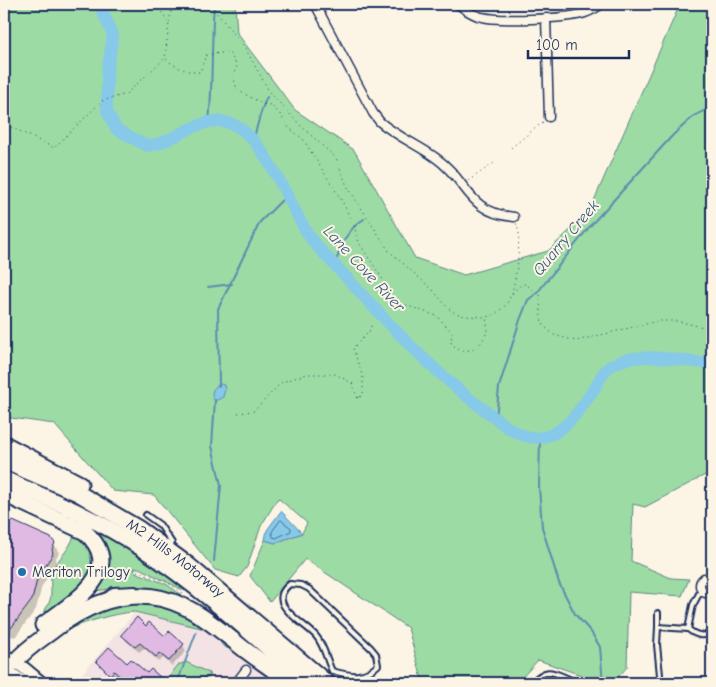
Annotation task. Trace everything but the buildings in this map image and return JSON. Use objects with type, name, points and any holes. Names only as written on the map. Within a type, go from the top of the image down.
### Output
[{"type":"highway","points":[[4,444],[121,507],[172,543],[188,565]]},
{"type":"highway","name":"M2 Hills Motorway","points":[[4,461],[53,481],[104,507],[145,533],[188,565],[327,678]]},
{"type":"highway","name":"M2 Hills Motorway","points":[[4,479],[88,517],[139,546],[195,587],[308,683]]},
{"type":"highway","points":[[4,494],[85,532],[94,540],[100,550],[101,564],[99,574],[93,584],[6,661]]},
{"type":"highway","points":[[6,661],[24,652],[69,618],[103,601],[126,596],[142,596],[163,599],[185,607],[228,636],[290,683]]},
{"type":"main road","points":[[6,661],[25,683]]},
{"type":"main road","points":[[6,661],[42,683]]},
{"type":"street","points":[[315,4],[373,113],[380,122],[444,164],[476,203],[489,212],[500,216],[514,217]]},
{"type":"street","points":[[458,4],[470,13],[487,18],[546,18],[578,15],[586,13],[602,4]]},
{"type":"street","points":[[546,18],[549,117]]},
{"type":"street","points":[[712,579],[706,578],[700,584],[701,590],[705,593],[712,592]]},
{"type":"street","points":[[241,682],[246,670]]},
{"type":"lane","points":[[146,515],[160,525],[172,543]]},
{"type":"lane","points":[[290,584],[301,585],[309,589],[372,648],[376,654],[378,665],[365,675],[327,678],[316,636],[284,609],[281,598],[283,592],[290,584]]},
{"type":"lane","points":[[103,601],[109,592],[113,590],[140,589]]},
{"type":"lane","points":[[688,629],[693,605],[701,590]]},
{"type":"lane","points":[[658,613],[657,645],[660,675]]},
{"type":"lane","points":[[658,627],[688,629],[697,635],[712,632]]},
{"type":"lane","points":[[6,661],[6,683]]},
{"type":"lane","points":[[531,683],[541,674],[548,671],[555,672],[574,682]]},
{"type":"path","points":[[156,4],[169,23]]},
{"type":"path","points":[[4,120],[11,127],[54,148],[102,101],[126,94],[165,58],[173,4]]},
{"type":"path","points":[[184,4],[215,11],[236,34],[270,92],[303,128],[336,158],[347,186],[389,251],[433,290],[448,308],[455,313],[486,318],[496,314],[506,305],[512,294],[521,285],[525,284],[540,294],[541,319],[544,326],[554,334],[576,341],[658,321],[676,321],[712,330]]},
{"type":"path","points":[[165,58],[174,66],[192,73],[200,72],[208,55],[229,52],[237,66],[234,75],[237,90],[263,104],[271,105],[289,128],[302,139],[342,202],[354,225],[359,243],[386,284],[391,300],[437,316],[452,332],[451,342],[459,350],[470,351],[478,348],[488,331],[486,318]]},
{"type":"path","points":[[511,148],[549,117]]},
{"type":"path","points":[[4,132],[11,127]]},
{"type":"path","points":[[462,185],[497,161]]},
{"type":"path","points":[[512,294],[518,262],[519,232],[514,217]]},
{"type":"path","points":[[238,413],[254,411],[282,382],[307,374],[335,374],[352,383],[358,399],[363,394],[363,378],[353,348],[369,332],[372,324]]},
{"type":"path","points":[[137,570],[164,581],[187,596]]},
{"type":"shaded area","points":[[135,612],[214,631],[280,683],[74,683]]},
{"type":"green space","points":[[4,4],[235,4],[237,33],[295,110],[354,150],[415,258],[464,275],[548,251],[589,212],[680,4],[712,4],[712,473],[645,507],[633,504],[631,561],[671,578],[689,579],[682,596],[629,592],[627,667],[613,683],[585,683],[584,676],[538,660],[517,683],[423,683],[408,628],[305,559],[270,602],[250,576],[265,540],[275,543],[302,533],[307,523],[278,498],[261,526],[247,567],[239,577],[215,570],[154,495],[113,491],[54,424],[4,417]]},
{"type":"green space","points":[[89,526],[124,546],[186,589],[185,591],[139,568],[134,568],[135,572],[166,584],[183,596],[154,588],[133,586],[95,591],[100,582]]},
{"type":"green space","points":[[74,535],[80,538],[88,548],[91,564],[89,573],[70,595],[46,613],[44,611],[48,606],[51,596],[53,568],[69,546]]},
{"type":"green space","points":[[135,602],[169,606],[200,620],[230,640],[285,683],[280,683],[262,668],[249,661],[249,659],[223,646],[213,631],[135,612],[109,616],[67,629],[102,609]]},
{"type":"green space","points":[[186,662],[209,673],[210,676],[202,683],[171,683],[171,674],[178,665]]},
{"type":"water","points":[[220,384],[224,385],[223,397],[215,401],[212,396],[213,391]]},
{"type":"water","points":[[281,511],[302,533],[275,543],[265,540],[267,530]]},
{"type":"waterway","name":"Lane Cove River","points":[[99,4],[113,35],[107,72],[107,111],[116,129],[147,146],[163,142],[209,122],[225,122],[239,128],[252,139],[264,154],[304,227],[321,250],[398,333],[433,367],[470,399],[511,429],[525,436],[537,438],[557,432],[574,417],[606,370],[610,366],[628,359],[651,357],[712,364]]},
{"type":"waterway","points":[[209,122],[214,4]]},
{"type":"waterway","points":[[253,140],[267,97]]},
{"type":"waterway","name":"Quarry Creek","points":[[496,419],[499,387],[528,300],[537,293],[590,226],[673,135],[694,116],[712,107]]},
{"type":"waterway","points":[[219,386],[218,309],[260,222],[286,196]]},
{"type":"waterway","points":[[335,264],[349,233],[364,219]]},
{"type":"waterway","points":[[208,287],[232,284]]},
{"type":"waterway","points":[[214,561],[221,485],[212,446],[215,400]]},
{"type":"waterway","points":[[540,437],[539,487],[542,527],[559,583],[575,614],[591,632],[600,647],[603,683]]},
{"type":"waterway","points":[[177,683],[196,633]]},
{"type":"place","name":"Meriton Trilogy","points":[[22,572]]}]
